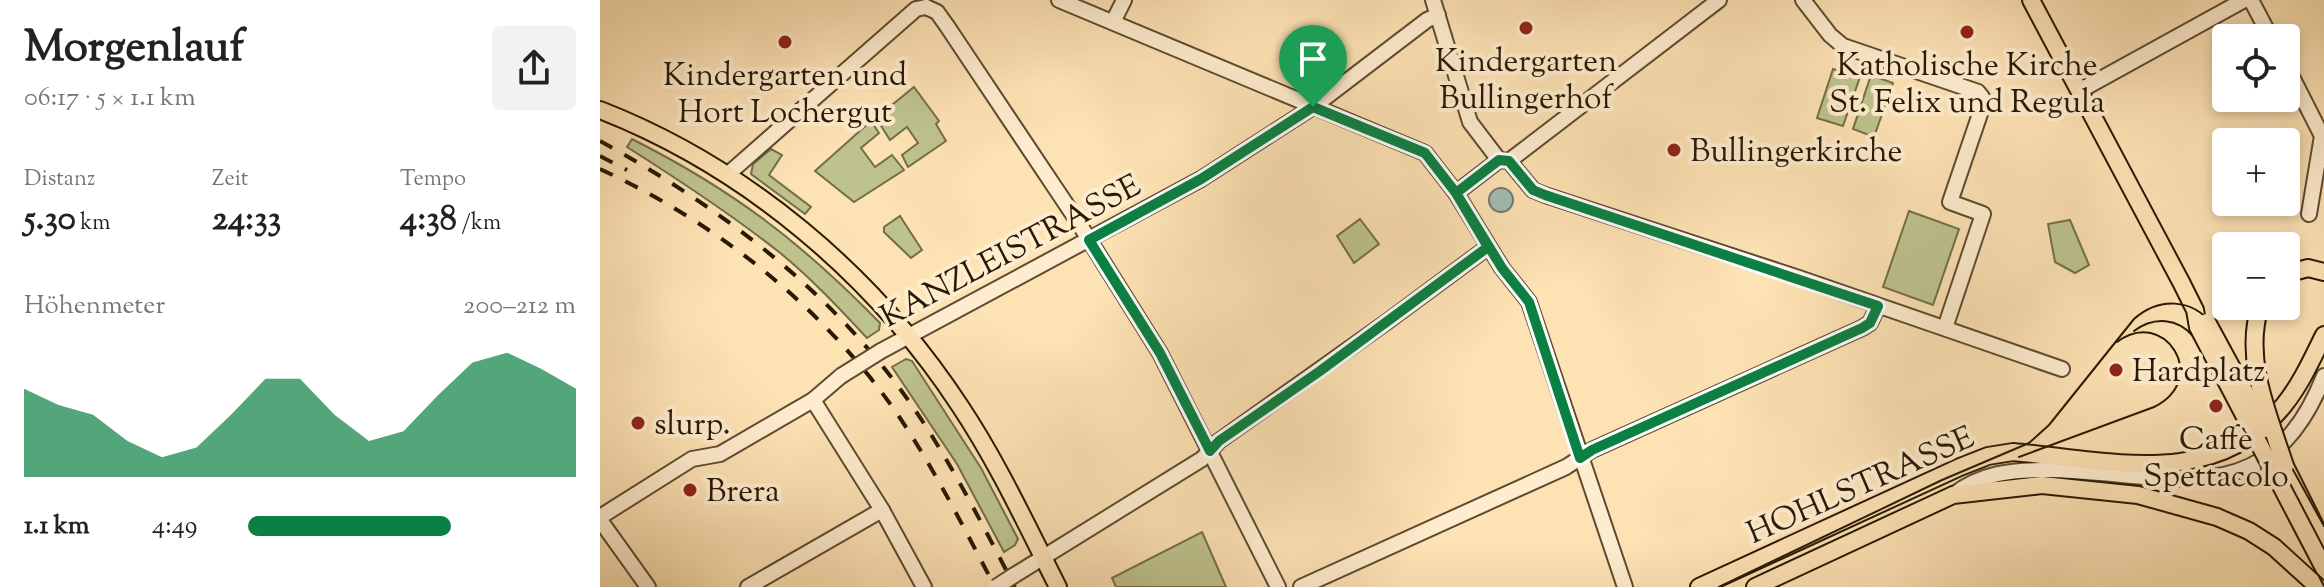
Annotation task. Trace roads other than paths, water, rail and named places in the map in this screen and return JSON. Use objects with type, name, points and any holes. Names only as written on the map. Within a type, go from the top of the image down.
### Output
[{"type":"main road","points":[[2031,0],[2200,320],[2324,568]]},
{"type":"main road","points":[[600,110],[674,145],[727,175],[814,240],[876,299],[946,385],[972,425],[1058,587]]},
{"type":"main road","points":[[2300,270],[2308,268],[2324,272]]},
{"type":"main road","points":[[2200,320],[2285,466],[2324,544]]},
{"type":"main road","points":[[2258,320],[2254,343],[2256,369],[2285,466]]},
{"type":"main road","name":"HOHLSTRASSE","points":[[1699,587],[1960,467],[1996,454],[2013,452],[2159,465],[2226,452],[2283,407],[2324,335]]},
{"type":"main road","points":[[1953,495],[2014,487],[2070,487],[2138,495],[2217,517],[2249,531],[2274,547],[2318,587]]},
{"type":"main road","name":"HOHLSTRASSE","points":[[1755,587],[1953,495]]},
{"type":"street","points":[[1059,0],[1425,153],[1456,193],[1488,247],[1529,302],[1625,587]]},
{"type":"street","points":[[1113,22],[1124,0]]},
{"type":"street","points":[[1433,0],[1470,122],[1533,190],[2062,369]]},
{"type":"street","points":[[1456,193],[1504,161],[1719,0]]},
{"type":"street","points":[[1803,0],[1830,35],[1843,46],[1978,92],[1982,97],[1983,105],[1950,202],[1983,214],[1945,328]]},
{"type":"street","points":[[2079,91],[2244,0]]},
{"type":"street","points":[[2251,0],[2264,24]]},
{"type":"street","points":[[727,175],[916,9],[925,4],[937,12],[1089,240],[1160,353],[1278,587]]},
{"type":"street","name":"KANZLEISTRASSE","points":[[600,518],[692,459],[720,454],[813,400],[841,376],[881,351],[1201,179],[1313,107],[1427,20],[1438,15]]},
{"type":"street","points":[[2300,93],[2322,136],[2309,214]]},
{"type":"street","points":[[996,587],[1202,459],[1219,441],[1488,247]]},
{"type":"street","points":[[1301,587],[1566,467],[1592,450],[1862,328],[1870,323],[1878,306]]},
{"type":"street","name":"HOHLSTRASSE","points":[[1953,495],[1988,475],[2031,470],[2179,479],[2234,474],[2257,465],[2287,440],[2307,413],[2324,376]]},
{"type":"street","points":[[813,400],[882,510],[924,587]]},
{"type":"street","points":[[748,587],[882,510]]},
{"type":"street","points":[[600,518],[648,587]]},
{"type":"water","points":[[1501,188],[1512,195],[1513,200],[1506,211],[1501,212],[1490,205],[1489,200],[1496,189]]},
{"type":"tram line","points":[[1719,587],[1942,480],[2029,443],[2049,425],[2134,319],[2164,304],[2185,305],[2205,316],[2213,325],[2324,526]]},
{"type":"tram line","points":[[2134,331],[2150,323],[2166,321],[2181,326],[2194,337],[2324,586]]},
{"type":"tram line","points":[[2019,457],[2154,407],[2171,395],[2179,380],[2180,365],[2174,350],[2164,339],[2151,333],[2134,333],[2117,342]]},
{"type":"railway","points":[[600,141],[731,224],[772,256],[848,326],[913,407],[967,496],[1015,587]]},
{"type":"railway","points":[[600,156],[627,170]]},
{"type":"railway","points":[[600,169],[644,191],[728,243],[767,273],[839,341],[871,378],[913,438],[995,587]]},
{"type":"place","name":"Kindergarten Bullingerhof","points":[[1526,28]]},
{"type":"place","name":"Katholische Kirche St. Felix und Regula","points":[[1967,32]]},
{"type":"place","name":"Kindergarten und Hort Lochergut","points":[[785,42]]},
{"type":"place","name":"Bullingerkirche","points":[[1674,150]]},
{"type":"place","name":"Hardplatz","points":[[2116,370]]},
{"type":"place","name":"Caffè Spettacolo","points":[[2216,406]]},
{"type":"place","name":"slurp.","points":[[638,423]]},
{"type":"place","name":"Brera","points":[[690,490]]}]
